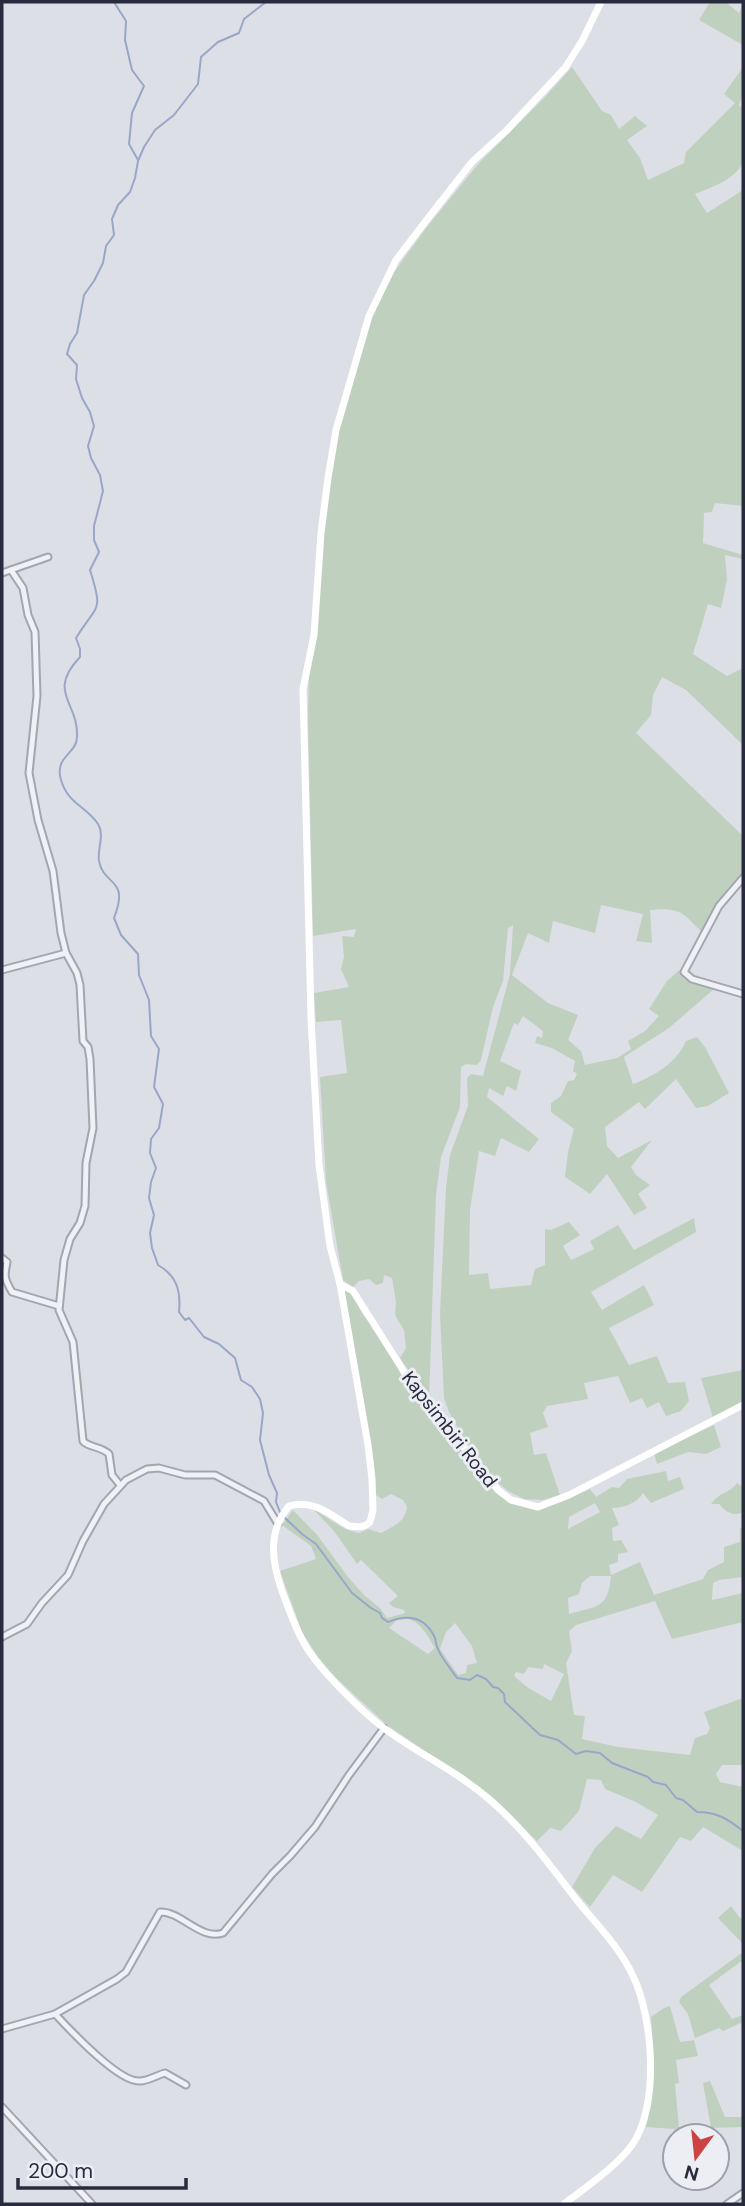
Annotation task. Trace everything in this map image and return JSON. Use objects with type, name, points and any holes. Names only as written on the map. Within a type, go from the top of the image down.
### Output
[{"type":"street","points":[[564,2204],[631,2146],[642,2126],[650,2078],[645,2013],[640,1991],[624,1959],[609,1938],[525,1833],[487,1797],[384,1728],[323,1669],[304,1643],[291,1613],[274,1562],[273,1546],[281,1518],[289,1506],[298,1503],[309,1504],[349,1526],[368,1525],[372,1516],[368,1445],[340,1284],[324,1212],[310,1018],[303,689],[314,635],[321,533],[337,430],[369,316],[397,260],[472,162],[506,131],[565,68],[601,2]]},
{"type":"street","points":[[2,573],[48,557]]},
{"type":"street","points":[[11,570],[23,588],[28,615],[35,632],[37,689],[29,773],[38,820],[53,871],[61,933],[66,953],[80,985],[83,1041],[88,1047],[90,1059],[93,1128],[86,1163],[85,1206],[64,1260],[60,1315],[73,1342],[83,1441],[100,1447],[109,1454],[113,1475],[120,1485]]},
{"type":"street","points":[[743,878],[719,906],[684,972],[692,979],[743,994]]},
{"type":"street","points":[[2,970],[66,953]]},
{"type":"street","points":[[2,1258],[7,1262],[4,1271],[12,1292],[59,1306]]},
{"type":"street","name":"Kapsimbiri Road","points":[[340,1284],[353,1291],[415,1389],[484,1474],[504,1496],[520,1503],[538,1507],[599,1482],[622,1467],[743,1405]]},
{"type":"street","points":[[2,1637],[27,1624],[68,1575],[104,1504],[120,1485],[132,1476],[153,1468],[185,1475],[215,1475],[264,1501],[281,1518]]},
{"type":"street","points":[[2,2029],[55,2014],[110,1985],[126,1972],[160,1912],[170,1913],[216,1936],[223,1933],[315,1827],[349,1774],[384,1728]]},
{"type":"street","points":[[55,2014],[97,2055],[126,2078],[141,2081],[165,2073],[186,2085]]},
{"type":"street","points":[[2,2108],[92,2204]]},
{"type":"street","points":[[727,2204],[743,2193]]},
{"type":"green space","points":[[710,2],[727,3],[739,13],[743,4],[743,45],[699,20]]},
{"type":"green space","points":[[572,67],[602,111],[611,115],[619,129],[635,116],[647,126],[627,140],[640,158],[648,180],[684,163],[686,152],[735,103],[724,94],[743,67],[743,94],[739,105],[743,109],[742,164],[728,179],[695,194],[707,213],[743,190],[743,506],[715,503],[712,512],[704,513],[703,543],[743,555],[743,559],[725,555],[727,580],[721,608],[708,604],[693,654],[727,676],[743,668],[743,745],[686,690],[662,677],[653,695],[651,715],[636,733],[743,836],[743,873],[729,887],[701,931],[679,912],[668,909],[650,910],[652,943],[636,941],[643,914],[601,905],[595,933],[553,921],[549,943],[528,933],[512,975],[548,1003],[578,1015],[568,1040],[581,1051],[585,1065],[617,1058],[631,1049],[628,1041],[645,1031],[659,1016],[649,1009],[667,981],[679,970],[689,982],[714,989],[669,1028],[624,1057],[633,1084],[664,1067],[677,1055],[686,1041],[697,1037],[729,1093],[708,1106],[696,1108],[676,1079],[645,1109],[639,1102],[605,1127],[607,1146],[618,1158],[652,1140],[631,1167],[636,1175],[650,1185],[638,1194],[647,1208],[634,1215],[607,1174],[590,1194],[565,1177],[574,1129],[551,1112],[551,1103],[561,1096],[568,1081],[574,1080],[577,1074],[573,1071],[575,1061],[552,1048],[535,1043],[537,1036],[542,1038],[543,1031],[523,1016],[518,1025],[514,1023],[500,1061],[521,1071],[516,1091],[507,1086],[503,1096],[489,1088],[487,1097],[539,1139],[529,1152],[501,1138],[495,1156],[479,1151],[470,1210],[469,1275],[488,1273],[490,1289],[531,1285],[535,1269],[545,1265],[545,1229],[551,1230],[569,1222],[580,1235],[563,1246],[571,1260],[594,1249],[590,1241],[618,1225],[634,1250],[694,1218],[696,1232],[591,1292],[602,1310],[644,1285],[654,1305],[609,1328],[629,1365],[657,1356],[668,1383],[685,1382],[689,1401],[681,1411],[666,1416],[659,1402],[647,1408],[642,1398],[630,1403],[618,1376],[584,1383],[588,1399],[547,1406],[543,1413],[548,1427],[530,1433],[534,1455],[546,1453],[560,1495],[542,1500],[524,1499],[508,1491],[491,1477],[470,1449],[444,1398],[440,1313],[450,1155],[468,1106],[467,1078],[471,1074],[483,1076],[510,974],[513,925],[508,928],[503,981],[493,1007],[481,1060],[477,1065],[466,1064],[461,1067],[460,1107],[441,1157],[436,1195],[429,1400],[400,1358],[406,1348],[404,1330],[395,1315],[392,1278],[384,1275],[383,1283],[376,1285],[369,1279],[359,1281],[353,1287],[343,1280],[326,1181],[320,1077],[347,1073],[341,1020],[316,1022],[314,993],[349,987],[341,969],[344,957],[342,936],[354,937],[356,929],[313,936],[309,667],[317,570],[338,429],[362,340],[389,279],[426,228],[480,162]]},
{"type":"green space","points":[[344,1288],[353,1295],[363,1315],[378,1332],[404,1380],[496,1492],[509,1500],[521,1505],[543,1507],[590,1489],[596,1497],[612,1487],[619,1488],[627,1479],[666,1471],[668,1481],[680,1477],[684,1489],[651,1503],[643,1493],[630,1504],[612,1508],[619,1525],[612,1528],[613,1541],[621,1540],[628,1552],[618,1554],[618,1562],[609,1565],[611,1575],[640,1562],[654,1595],[703,1579],[708,1570],[724,1562],[724,1547],[740,1542],[740,1528],[743,1527],[743,1577],[713,1583],[712,1600],[743,1593],[743,1622],[672,1639],[655,1601],[576,1625],[569,1631],[572,1651],[566,1663],[574,1715],[585,1716],[582,1739],[618,1747],[690,1755],[695,1738],[707,1734],[710,1728],[704,1712],[743,1698],[743,1765],[722,1765],[716,1774],[720,1782],[743,1787],[743,1851],[703,1827],[691,1841],[680,1837],[642,1892],[613,1875],[590,1907],[572,1887],[595,1848],[616,1826],[641,1839],[658,1815],[605,1789],[601,1780],[587,1779],[579,1811],[561,1831],[550,1828],[537,1841],[491,1796],[387,1725],[335,1677],[302,1632],[280,1571],[316,1559],[311,1546],[282,1525],[293,1510],[318,1536],[348,1577],[387,1618],[405,1613],[389,1603],[398,1596],[361,1560],[357,1564],[334,1531],[313,1509],[341,1526],[360,1533],[368,1529],[381,1533],[398,1523],[407,1507],[403,1500],[391,1494],[382,1499],[376,1495],[374,1463]],"holes":[[[595,1503],[600,1512],[568,1529],[569,1517]],[[590,1576],[611,1576],[604,1600],[594,1607],[569,1614],[568,1598],[579,1594],[582,1583]],[[408,1619],[417,1623],[435,1648],[428,1654],[389,1628],[397,1620]],[[455,1623],[472,1646],[477,1663],[467,1665],[466,1673],[458,1675],[440,1649],[446,1632]],[[544,1664],[564,1674],[551,1701],[514,1676],[516,1672],[524,1674],[528,1667],[543,1669]]]},
{"type":"green space","points":[[743,1370],[743,1401],[713,1418],[701,1378]]},
{"type":"green space","points":[[714,1425],[721,1447],[706,1454],[688,1452],[657,1464],[654,1453]]},
{"type":"green space","points":[[737,1483],[743,1487],[743,1512],[733,1514],[719,1504],[711,1504],[730,1490]]},
{"type":"green space","points":[[731,1906],[740,1918],[743,1917],[743,1944],[718,1918]]},
{"type":"green space","points":[[743,1952],[743,1960],[709,1985],[732,2019],[743,2015],[743,2022],[723,2031],[719,2028],[695,2038],[688,2014],[679,2002],[681,1997]]},
{"type":"green space","points":[[670,2006],[680,2042],[694,2040],[698,2056],[676,2060],[679,2122],[661,2122],[661,2128],[646,2127],[653,2072],[651,2017]]},
{"type":"green space","points":[[710,2081],[725,2117],[743,2117],[743,2127],[731,2127],[731,2122],[710,2122],[703,2083]]},
{"type":"waterway","points":[[114,2],[126,21],[125,40],[132,70],[144,86],[132,113],[129,144],[138,160]]},
{"type":"waterway","points":[[266,2],[244,19],[239,33],[218,42],[201,57],[198,84],[174,115],[155,130],[144,147],[130,192],[118,205],[112,219],[114,235],[106,246],[103,263],[84,295],[77,333],[67,354],[77,365],[76,379],[94,426],[88,446],[100,475],[103,491],[94,526],[94,540],[99,552],[90,570],[97,594],[96,607],[76,638],[80,657],[65,680],[66,697],[74,715],[77,737],[74,748],[63,760],[60,772],[68,794],[100,828],[99,861],[118,889],[119,895],[114,918],[121,935],[138,954],[139,975],[149,1000],[151,1036],[159,1049],[154,1087],[163,1104],[159,1128],[151,1139],[150,1153],[156,1168],[149,1198],[154,1215],[150,1233],[152,1248],[158,1265],[174,1279],[179,1297],[179,1312],[185,1320],[189,1318],[204,1337],[219,1344],[235,1358],[241,1380],[252,1387],[260,1399],[263,1413],[260,1440],[269,1475],[277,1493],[276,1502],[280,1512]]},
{"type":"waterway","points":[[284,1517],[316,1544],[352,1593],[388,1622],[402,1618],[421,1621],[431,1631],[437,1647],[457,1678],[470,1680],[477,1675],[486,1679],[504,1694],[505,1702],[540,1735],[558,1740],[576,1754],[586,1751],[600,1753],[612,1763],[648,1777],[653,1782],[666,1785],[676,1798],[683,1800],[697,1812],[722,1817],[743,1831]]}]
